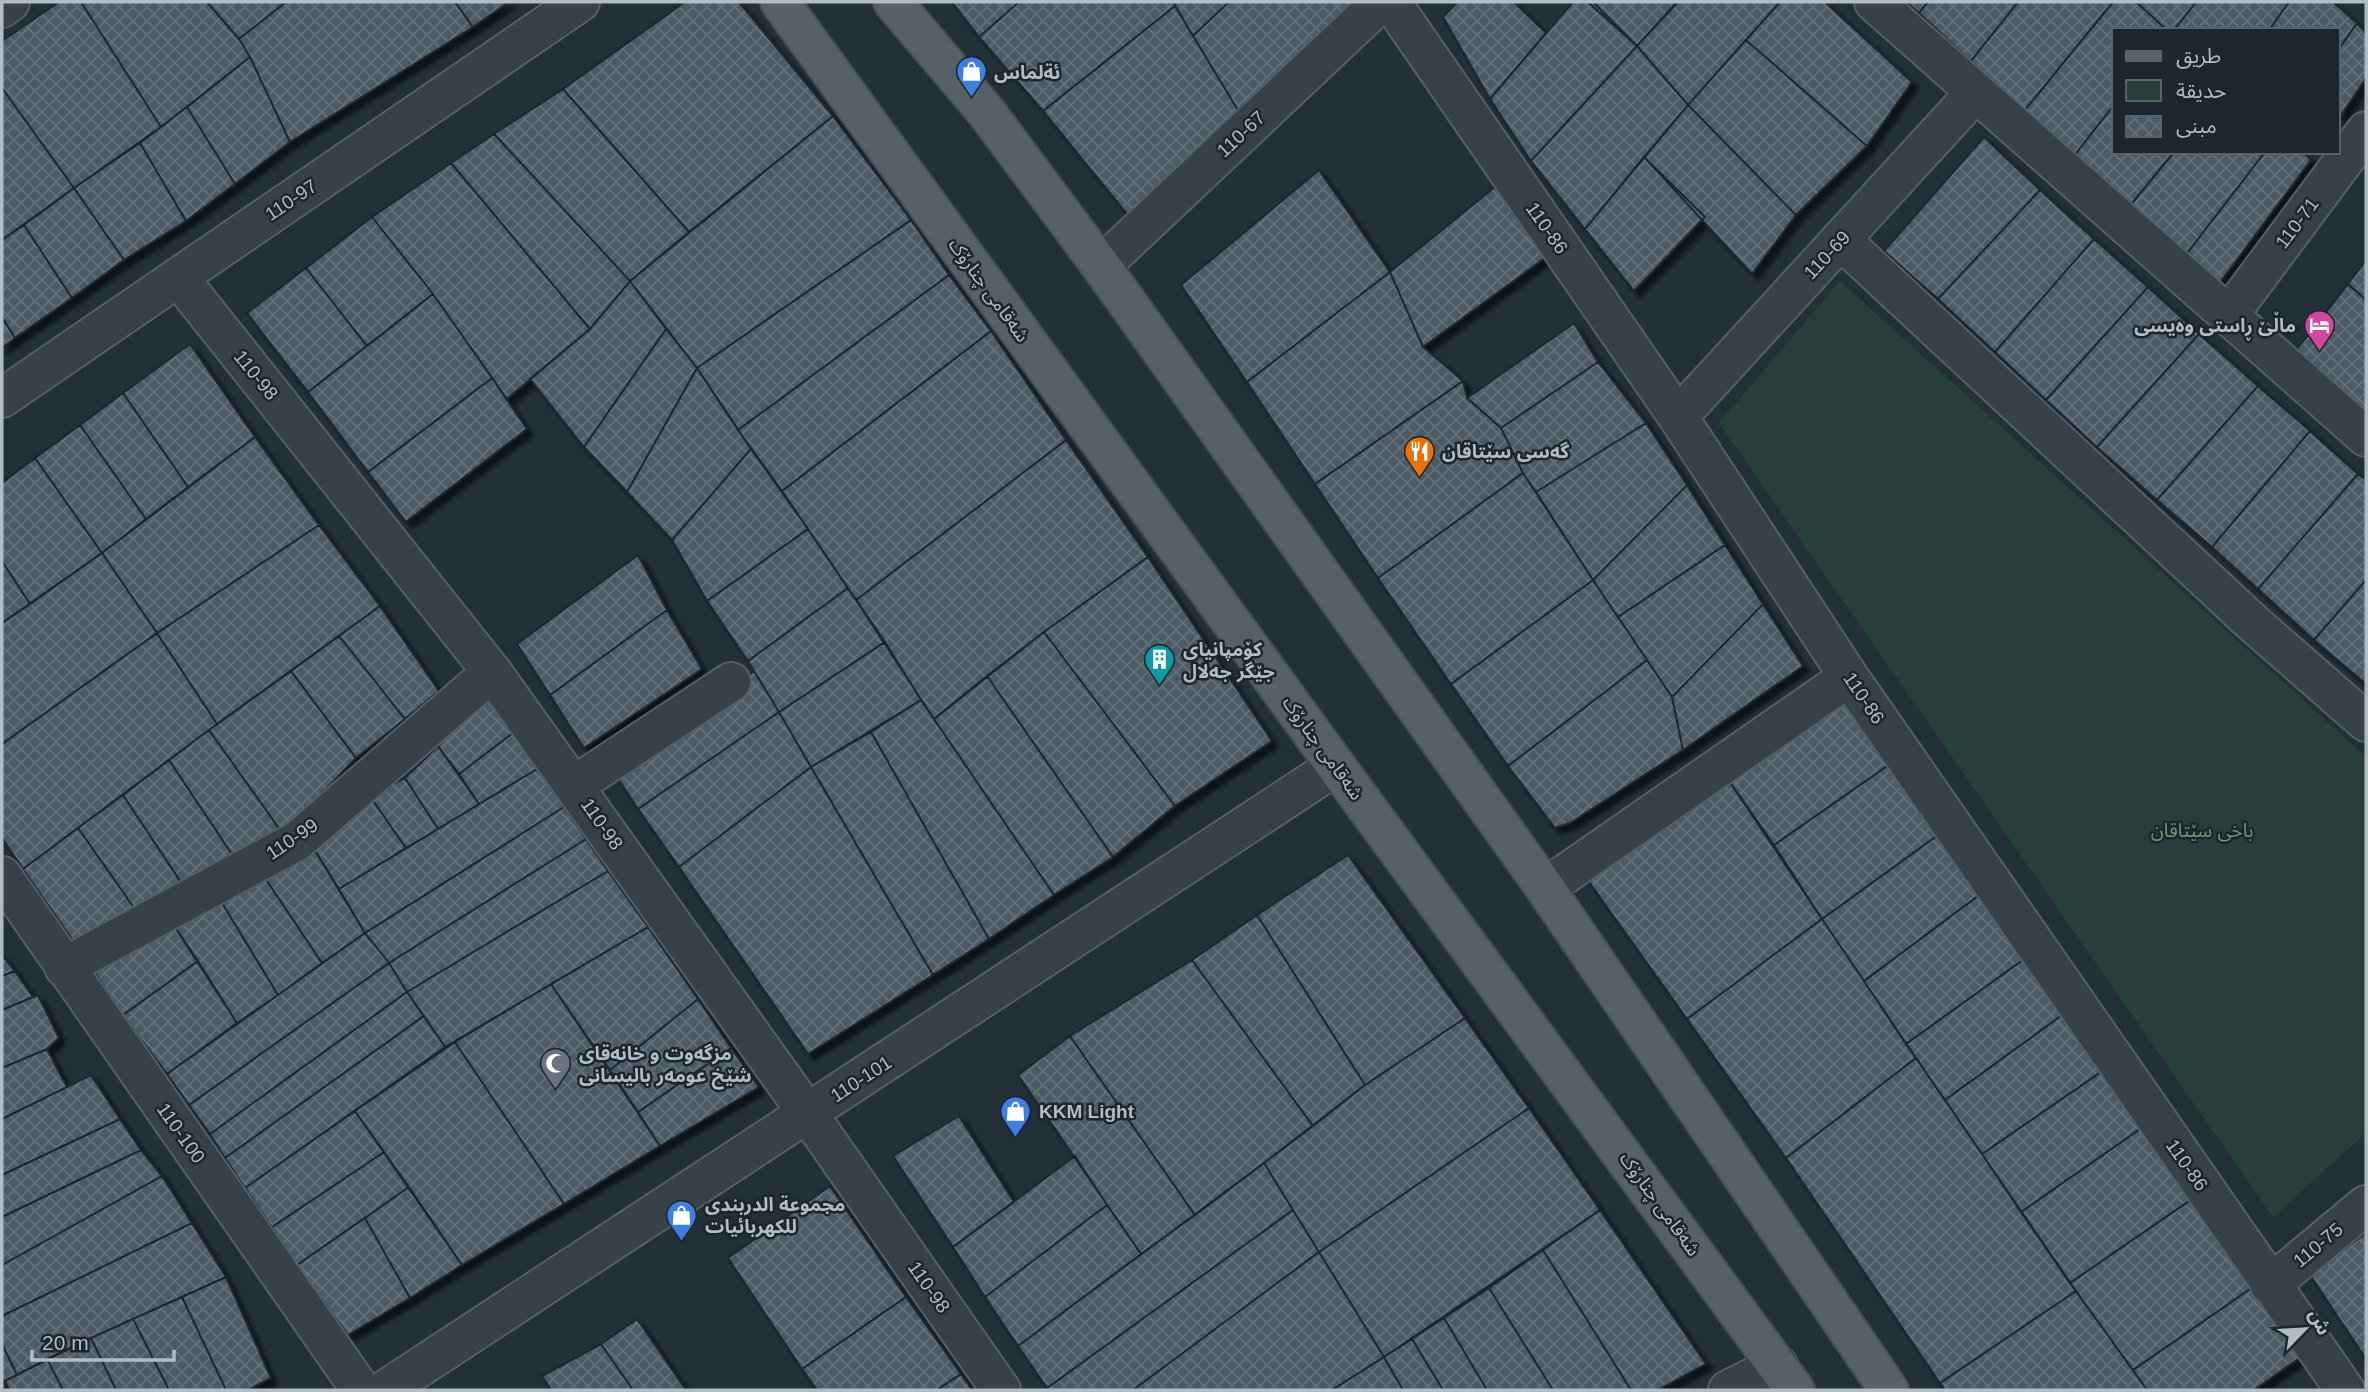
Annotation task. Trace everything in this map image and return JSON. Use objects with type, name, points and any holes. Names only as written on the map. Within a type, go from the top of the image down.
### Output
[{"type":"main road","name":"شەقامی چنارۆک","points":[[780,2],[1336,766],[1787,1378]]},
{"type":"main road","points":[[893,2],[987,113],[1101,266],[1545,888],[1889,1390]]},
{"type":"street","points":[[2,8],[10,2]]},
{"type":"street","name":"110-97","points":[[2,398],[580,2]]},
{"type":"street","name":"110-67","points":[[1101,266],[1381,2]]},
{"type":"street","name":"110-86","points":[[1391,2],[1678,417],[1849,677],[2344,1390]]},
{"type":"street","points":[[1874,2],[2366,438]]},
{"type":"street","name":"110-69","points":[[1678,417],[1976,92]]},
{"type":"street","name":"110-71","points":[[2228,316],[2366,131]]},
{"type":"street","points":[[1841,240],[2253,623],[2366,722]]},
{"type":"street","name":"110-98","points":[[178,277],[492,671],[1001,1390]]},
{"type":"street","name":"110-99","points":[[64,967],[297,841],[492,671]]},
{"type":"street","points":[[1545,888],[1849,677]]},
{"type":"street","points":[[575,785],[731,682]]},
{"type":"street","name":"110-101","points":[[385,1390],[1336,766]]},
{"type":"street","name":"110-100","points":[[2,876],[361,1390]]},
{"type":"street","name":"110-75","points":[[2270,1284],[2366,1205]]},
{"type":"street","points":[[1728,1390],[1787,1378]]},
{"type":"green space","name":"باخی سێتاقان","points":[[1840,281],[2366,757],[2366,1133],[2273,1217],[1719,423]]},
{"type":"building","points":[[59,2],[81,2],[161,127],[74,188],[2,88],[2,41]]},
{"type":"building","points":[[81,2],[207,2],[239,39],[250,57],[161,127]]},
{"type":"building","points":[[207,2],[286,2],[239,39]]},
{"type":"building","points":[[286,2],[455,2],[473,27],[290,142],[239,39]]},
{"type":"building","points":[[455,2],[509,2],[473,27]]},
{"type":"building","points":[[685,2],[739,2],[833,116],[689,232],[563,89]]},
{"type":"building","points":[[952,2],[1019,2],[979,37]]},
{"type":"building","points":[[1019,2],[1173,2],[1175,6],[1043,111],[979,37]]},
{"type":"building","points":[[1173,2],[1229,2],[1193,36]]},
{"type":"building","points":[[1229,2],[1361,2],[1242,117],[1193,36]]},
{"type":"building","points":[[1457,2],[1514,2],[1546,33],[1490,99],[1443,17]]},
{"type":"building","points":[[1573,2],[1593,2],[1637,46],[1531,161],[1490,99]]},
{"type":"building","points":[[1588,2],[1677,2],[1637,46]]},
{"type":"building","points":[[1678,2],[1780,2],[1688,105],[1637,46]]},
{"type":"building","points":[[1780,2],[1825,2],[1912,82],[1867,146],[1746,40]]},
{"type":"building","points":[[1906,2],[1928,2],[1919,13]]},
{"type":"building","points":[[1928,2],[2018,2],[1971,61],[1919,13]]},
{"type":"building","points":[[2018,2],[2113,2],[2025,110],[1971,61]]},
{"type":"building","points":[[2113,2],[2136,2],[2165,28],[2112,28],[2112,108],[2074,156],[2025,110]]},
{"type":"building","points":[[2136,2],[2196,2],[2176,28],[2165,28]]},
{"type":"building","points":[[2196,2],[2289,2],[2270,28],[2176,28]]},
{"type":"building","points":[[2289,2],[2333,2],[2357,23],[2340,47],[2340,28],[2270,28]]},
{"type":"building","points":[[1175,6],[1242,117],[1131,219],[1043,111]]},
{"type":"building","points":[[2357,23],[2366,33],[2366,78],[2340,117],[2340,47]]},
{"type":"building","points":[[1746,40],[1867,146],[1796,215],[1688,105]]},
{"type":"building","points":[[1637,46],[1688,105],[1585,229],[1531,161]]},
{"type":"building","points":[[250,57],[290,142],[235,184],[187,107]]},
{"type":"building","points":[[2,88],[74,188],[2,240]]},
{"type":"building","points":[[563,89],[689,232],[630,281],[494,134]]},
{"type":"building","points":[[1688,105],[1796,215],[1752,274],[1644,157]]},
{"type":"building","points":[[187,107],[235,184],[186,221],[140,143]]},
{"type":"building","points":[[2112,108],[2112,154],[2172,154],[2129,207],[2074,156]]},
{"type":"building","points":[[833,116],[911,220],[697,368],[630,281]]},
{"type":"building","points":[[494,134],[630,281],[590,329],[451,163]]},
{"type":"building","points":[[1984,137],[2040,190],[1938,299],[1884,251]]},
{"type":"building","points":[[140,143],[186,221],[124,260],[74,188]]},
{"type":"building","points":[[2172,154],[2263,154],[2185,256],[2129,207]]},
{"type":"building","points":[[2263,154],[2305,154],[2311,160],[2216,288],[2185,256]]},
{"type":"building","points":[[1644,157],[1705,217],[1634,291],[1585,229]]},
{"type":"building","points":[[451,163],[590,329],[507,399],[433,294],[372,217]]},
{"type":"building","points":[[1319,170],[1390,272],[1247,382],[1181,285]]},
{"type":"building","points":[[1495,187],[1545,258],[1423,347],[1390,272]]},
{"type":"building","points":[[74,188],[124,260],[72,298],[24,225]]},
{"type":"building","points":[[2040,190],[2094,239],[1995,352],[1938,299]]},
{"type":"building","points":[[372,217],[433,294],[367,346],[306,268]]},
{"type":"building","points":[[911,220],[949,275],[738,430],[697,368]]},
{"type":"building","points":[[24,225],[72,298],[15,338],[2,317],[2,240]]},
{"type":"building","points":[[2094,239],[2148,287],[2046,400],[1995,352]]},
{"type":"building","points":[[2366,260],[2366,300],[2348,284]]},
{"type":"building","points":[[306,268],[367,346],[308,392],[247,313]]},
{"type":"building","points":[[1390,272],[1423,347],[1463,381],[1315,484],[1247,382]]},
{"type":"building","points":[[949,275],[991,331],[782,491],[738,430]]},
{"type":"building","points":[[630,281],[666,329],[584,447],[530,379],[590,329]]},
{"type":"building","points":[[2348,284],[2366,300],[2366,414],[2294,353]]},
{"type":"building","points":[[2148,287],[2199,334],[2097,447],[2046,400]]},
{"type":"building","points":[[433,294],[492,378],[368,472],[308,392]]},
{"type":"building","points":[[2,317],[15,338],[2,348]]},
{"type":"building","points":[[1574,323],[1598,362],[1501,428],[1467,398]]},
{"type":"building","points":[[666,329],[697,368],[627,492],[584,447]]},
{"type":"building","points":[[991,331],[1066,440],[856,600],[782,491]]},
{"type":"building","points":[[2199,334],[2258,386],[2157,500],[2097,447]]},
{"type":"building","points":[[190,344],[255,437],[188,487],[123,393]]},
{"type":"building","points":[[1598,362],[1646,423],[1536,492],[1523,473],[1501,428]]},
{"type":"building","points":[[697,368],[751,449],[672,540],[627,492]]},
{"type":"building","points":[[492,378],[527,429],[406,522],[368,472]]},
{"type":"building","name":"گەسی سێتاقان","points":[[1463,381],[1467,398],[1501,428],[1523,473],[1378,578],[1315,484]]},
{"type":"building","points":[[2258,386],[2310,431],[2212,547],[2157,500]]},
{"type":"building","points":[[123,393],[188,487],[146,519],[80,425]]},
{"type":"building","points":[[1646,423],[1687,485],[1593,580],[1536,492]]},
{"type":"building","points":[[80,425],[146,519],[102,553],[35,458]]},
{"type":"building","points":[[2310,431],[2358,474],[2258,589],[2212,547]]},
{"type":"building","points":[[255,437],[319,525],[157,633],[102,553]]},
{"type":"building","points":[[1066,440],[1148,557],[1044,632],[934,719],[856,600]]},
{"type":"building","points":[[751,449],[808,529],[707,601],[672,540]]},
{"type":"building","points":[[35,458],[102,553],[30,604],[2,561],[2,483]]},
{"type":"building","points":[[1523,473],[1593,580],[1451,684],[1378,578]]},
{"type":"building","points":[[2358,474],[2366,480],[2366,580],[2314,640],[2258,589]]},
{"type":"building","points":[[1687,485],[1725,545],[1618,617],[1593,580]]},
{"type":"building","points":[[319,525],[380,606],[217,724],[157,633]]},
{"type":"building","points":[[808,529],[848,588],[748,661],[707,601]]},
{"type":"building","points":[[1725,545],[1763,604],[1672,697],[1618,617]]},
{"type":"building","points":[[102,553],[157,633],[2,744],[2,623]]},
{"type":"building","points":[[638,555],[667,610],[550,695],[517,644]]},
{"type":"building","name":"کۆمپانیای جێگر جەلال","points":[[1148,557],[1272,741],[1175,806],[1044,632]]},
{"type":"building","points":[[2,561],[30,604],[2,623]]},
{"type":"building","points":[[1593,580],[1647,660],[1508,766],[1451,684]]},
{"type":"building","points":[[2366,580],[2366,684],[2314,640]]},
{"type":"building","points":[[848,588],[885,642],[779,712],[748,661]]},
{"type":"building","points":[[1763,604],[1803,666],[1683,750],[1672,697]]},
{"type":"building","points":[[380,606],[439,691],[405,719],[339,636]]},
{"type":"building","points":[[667,610],[702,669],[584,748],[550,695]]},
{"type":"building","points":[[1044,632],[1175,806],[1113,857],[987,676]]},
{"type":"building","points":[[157,633],[217,724],[23,869],[2,838],[2,744]]},
{"type":"building","points":[[339,636],[405,719],[356,758],[291,671]]},
{"type":"building","points":[[885,642],[921,700],[811,767],[779,712]]},
{"type":"building","points":[[1647,660],[1672,697],[1683,750],[1570,823],[1555,828],[1508,766]]},
{"type":"building","points":[[291,671],[356,758],[283,834],[209,730]]},
{"type":"building","points":[[754,671],[779,712],[638,809],[613,771]]},
{"type":"building","points":[[987,676],[1113,857],[1054,895],[934,719]]},
{"type":"building","points":[[1845,690],[1893,762],[1774,845],[1725,775]]},
{"type":"building","points":[[485,696],[513,733],[459,774],[438,746]]},
{"type":"building","points":[[921,700],[1054,895],[989,939],[871,732]]},
{"type":"building","points":[[779,712],[811,767],[679,867],[638,809]]},
{"type":"building","points":[[209,730],[283,834],[235,859],[169,760]]},
{"type":"building","points":[[871,732],[989,939],[933,975],[811,767]]},
{"type":"building","points":[[513,733],[537,769],[479,804],[459,774]]},
{"type":"building","points":[[438,746],[479,804],[438,829],[405,778]]},
{"type":"building","points":[[169,760],[235,859],[184,887],[123,795]]},
{"type":"building","points":[[1893,762],[1941,833],[1822,919],[1774,845]]},
{"type":"building","points":[[811,767],[933,975],[808,1054],[679,867]]},
{"type":"building","points":[[537,769],[564,807],[365,933],[339,889]]},
{"type":"building","points":[[1725,775],[1822,919],[1687,1019],[1584,875]]},
{"type":"building","points":[[405,778],[438,829],[406,848],[369,795]]},
{"type":"building","points":[[123,795],[184,887],[137,912],[78,828]]},
{"type":"building","points":[[369,795],[406,848],[339,889],[311,844]]},
{"type":"building","points":[[564,807],[586,839],[389,963],[365,933]]},
{"type":"building","points":[[78,828],[137,912],[76,945],[23,869]]},
{"type":"building","points":[[1941,833],[1982,893],[1864,981],[1822,919]]},
{"type":"building","points":[[586,839],[608,871],[407,992],[389,963]]},
{"type":"building","points":[[311,844],[365,933],[322,963],[259,869]]},
{"type":"building","points":[[1348,855],[1465,1018],[1365,1085],[1257,915]]},
{"type":"building","points":[[259,869],[322,963],[278,995],[216,893]]},
{"type":"building","points":[[608,871],[648,927],[445,1047],[407,992]]},
{"type":"building","points":[[216,893],[278,995],[237,1023],[169,918]]},
{"type":"building","points":[[1982,893],[2027,957],[1906,1044],[1864,981]]},
{"type":"building","points":[[1257,915],[1365,1085],[1313,1126],[1192,960]]},
{"type":"building","points":[[169,918],[198,961],[123,1015],[89,964]]},
{"type":"building","points":[[1822,919],[1916,1058],[1786,1158],[1687,1019]]},
{"type":"building","points":[[648,927],[698,999],[610,1070],[551,984]]},
{"type":"building","points":[[365,933],[389,963],[189,1105],[167,1074]]},
{"type":"building","points":[[2,955],[15,971],[2,976]]},
{"type":"building","points":[[2027,957],[2065,1013],[1945,1100],[1906,1044]]},
{"type":"building","points":[[1192,960],[1313,1126],[1195,1215],[1070,1036]]},
{"type":"building","points":[[198,961],[237,1023],[167,1074],[123,1015]]},
{"type":"building","points":[[389,963],[407,992],[210,1134],[189,1105]]},
{"type":"building","points":[[15,971],[33,997],[2,1010],[2,976]]},
{"type":"building","name":"مزگەوت و خانەقای شێخ عومەر بالیسانی","points":[[551,984],[660,1146],[564,1204],[455,1042]]},
{"type":"building","points":[[407,992],[424,1016],[225,1158],[210,1134]]},
{"type":"building","points":[[38,995],[59,1038],[47,1049],[2,1068],[2,1010]]},
{"type":"building","points":[[698,999],[731,1048],[638,1112],[610,1070]]},
{"type":"building","points":[[2065,1013],[2104,1070],[1982,1154],[1945,1100]]},
{"type":"building","points":[[424,1016],[445,1047],[245,1188],[225,1158]]},
{"type":"building","points":[[1465,1018],[1529,1108],[1319,1252],[1264,1163],[1365,1085]]},
{"type":"building","points":[[1070,1036],[1195,1215],[1141,1254],[1018,1075]]},
{"type":"building","points":[[455,1042],[564,1204],[462,1265],[355,1111]]},
{"type":"building","points":[[731,1048],[759,1087],[660,1146],[638,1112]]},
{"type":"building","points":[[47,1049],[67,1087],[2,1119],[2,1068]]},
{"type":"building","points":[[1916,1058],[2076,1291],[1940,1383],[1786,1158]]},
{"type":"building","points":[[2104,1070],[2143,1127],[2021,1212],[1982,1154]]},
{"type":"building","points":[[91,1075],[120,1119],[2,1175],[2,1119]]},
{"type":"building","points":[[1529,1108],[1600,1210],[1384,1357],[1319,1252]]},
{"type":"building","points":[[355,1111],[384,1152],[272,1227],[245,1188]]},
{"type":"building","points":[[959,1116],[1014,1202],[953,1247],[893,1156]]},
{"type":"building","points":[[120,1119],[141,1150],[2,1217],[2,1175]]},
{"type":"building","points":[[2143,1127],[2192,1199],[2070,1283],[2021,1212]]},
{"type":"building","points":[[141,1150],[162,1176],[2,1265],[2,1217]]},
{"type":"building","points":[[384,1152],[409,1187],[297,1265],[272,1227]]},
{"type":"building","points":[[1075,1156],[1107,1205],[985,1297],[953,1247]]},
{"type":"building","points":[[1264,1163],[1293,1210],[1047,1388],[1018,1346]]},
{"type":"building","points":[[162,1176],[192,1223],[2,1316],[2,1265]]},
{"type":"building","points":[[830,1186],[906,1297],[802,1369],[728,1258]]},
{"type":"building","points":[[409,1187],[462,1265],[410,1298],[365,1218]]},
{"type":"building","points":[[2192,1199],[2253,1287],[2133,1370],[2070,1283]]},
{"type":"building","points":[[1107,1205],[1141,1254],[1018,1346],[985,1297]]},
{"type":"building","points":[[1293,1210],[1319,1252],[1133,1390],[1048,1390],[1047,1388]]},
{"type":"building","points":[[1600,1210],[1706,1364],[1658,1390],[1631,1390],[1543,1250]]},
{"type":"building","points":[[365,1218],[410,1298],[348,1335],[297,1265]]},
{"type":"building","points":[[192,1223],[226,1277],[17,1375],[2,1344],[2,1316]]},
{"type":"building","points":[[2366,1233],[2366,1359],[2310,1275]]},
{"type":"building","points":[[1543,1250],[1631,1390],[1553,1390],[1489,1288]]},
{"type":"building","points":[[1319,1252],[1384,1357],[1332,1390],[1133,1390]]},
{"type":"building","points":[[226,1277],[271,1378],[248,1390],[226,1390],[182,1297]]},
{"type":"building","points":[[2253,1287],[2301,1357],[2254,1390],[2147,1390],[2133,1370]]},
{"type":"building","points":[[1489,1288],[1553,1390],[1487,1390],[1444,1318]]},
{"type":"building","points":[[2076,1291],[2147,1390],[1945,1390],[1940,1383]]},
{"type":"building","points":[[182,1297],[226,1390],[169,1390],[133,1319]]},
{"type":"building","points":[[906,1297],[961,1374],[937,1390],[817,1390],[802,1369]]},
{"type":"building","points":[[1444,1318],[1487,1390],[1443,1390],[1412,1339]]},
{"type":"building","points":[[133,1319],[169,1390],[116,1390],[91,1338]]},
{"type":"building","points":[[637,1319],[686,1390],[633,1390],[601,1344]]},
{"type":"building","points":[[91,1338],[116,1390],[63,1390],[47,1359]]},
{"type":"building","points":[[1412,1339],[1443,1390],[1403,1390],[1384,1357]]},
{"type":"building","points":[[2,1344],[17,1375],[2,1382]]},
{"type":"building","points":[[601,1344],[633,1390],[551,1390],[542,1376]]},
{"type":"building","points":[[1384,1357],[1403,1390],[1332,1390]]},
{"type":"building","points":[[47,1359],[63,1390],[9,1390],[5,1381]]},
{"type":"building","points":[[961,1374],[972,1390],[937,1390]]},
{"type":"place","name":"ئةلماس","points":[[971,99]]},
{"type":"place","name":"ماڵێ ڕاستی وەیسی","points":[[2319,352]]},
{"type":"place","name":"گەسی سێتاقان","points":[[1419,478]]},
{"type":"place","name":"کۆمپانیای جێگر جەلال","points":[[1160,687]]},
{"type":"place","name":"مزگەوت و خانەقای شێخ عومەر بالیسانی","points":[[556,1091]]},
{"type":"place","name":"KKM Light","points":[[1016,1138]]},
{"type":"place","name":"مجموعة الدربندی للكهربائیات","points":[[682,1242]]}]
